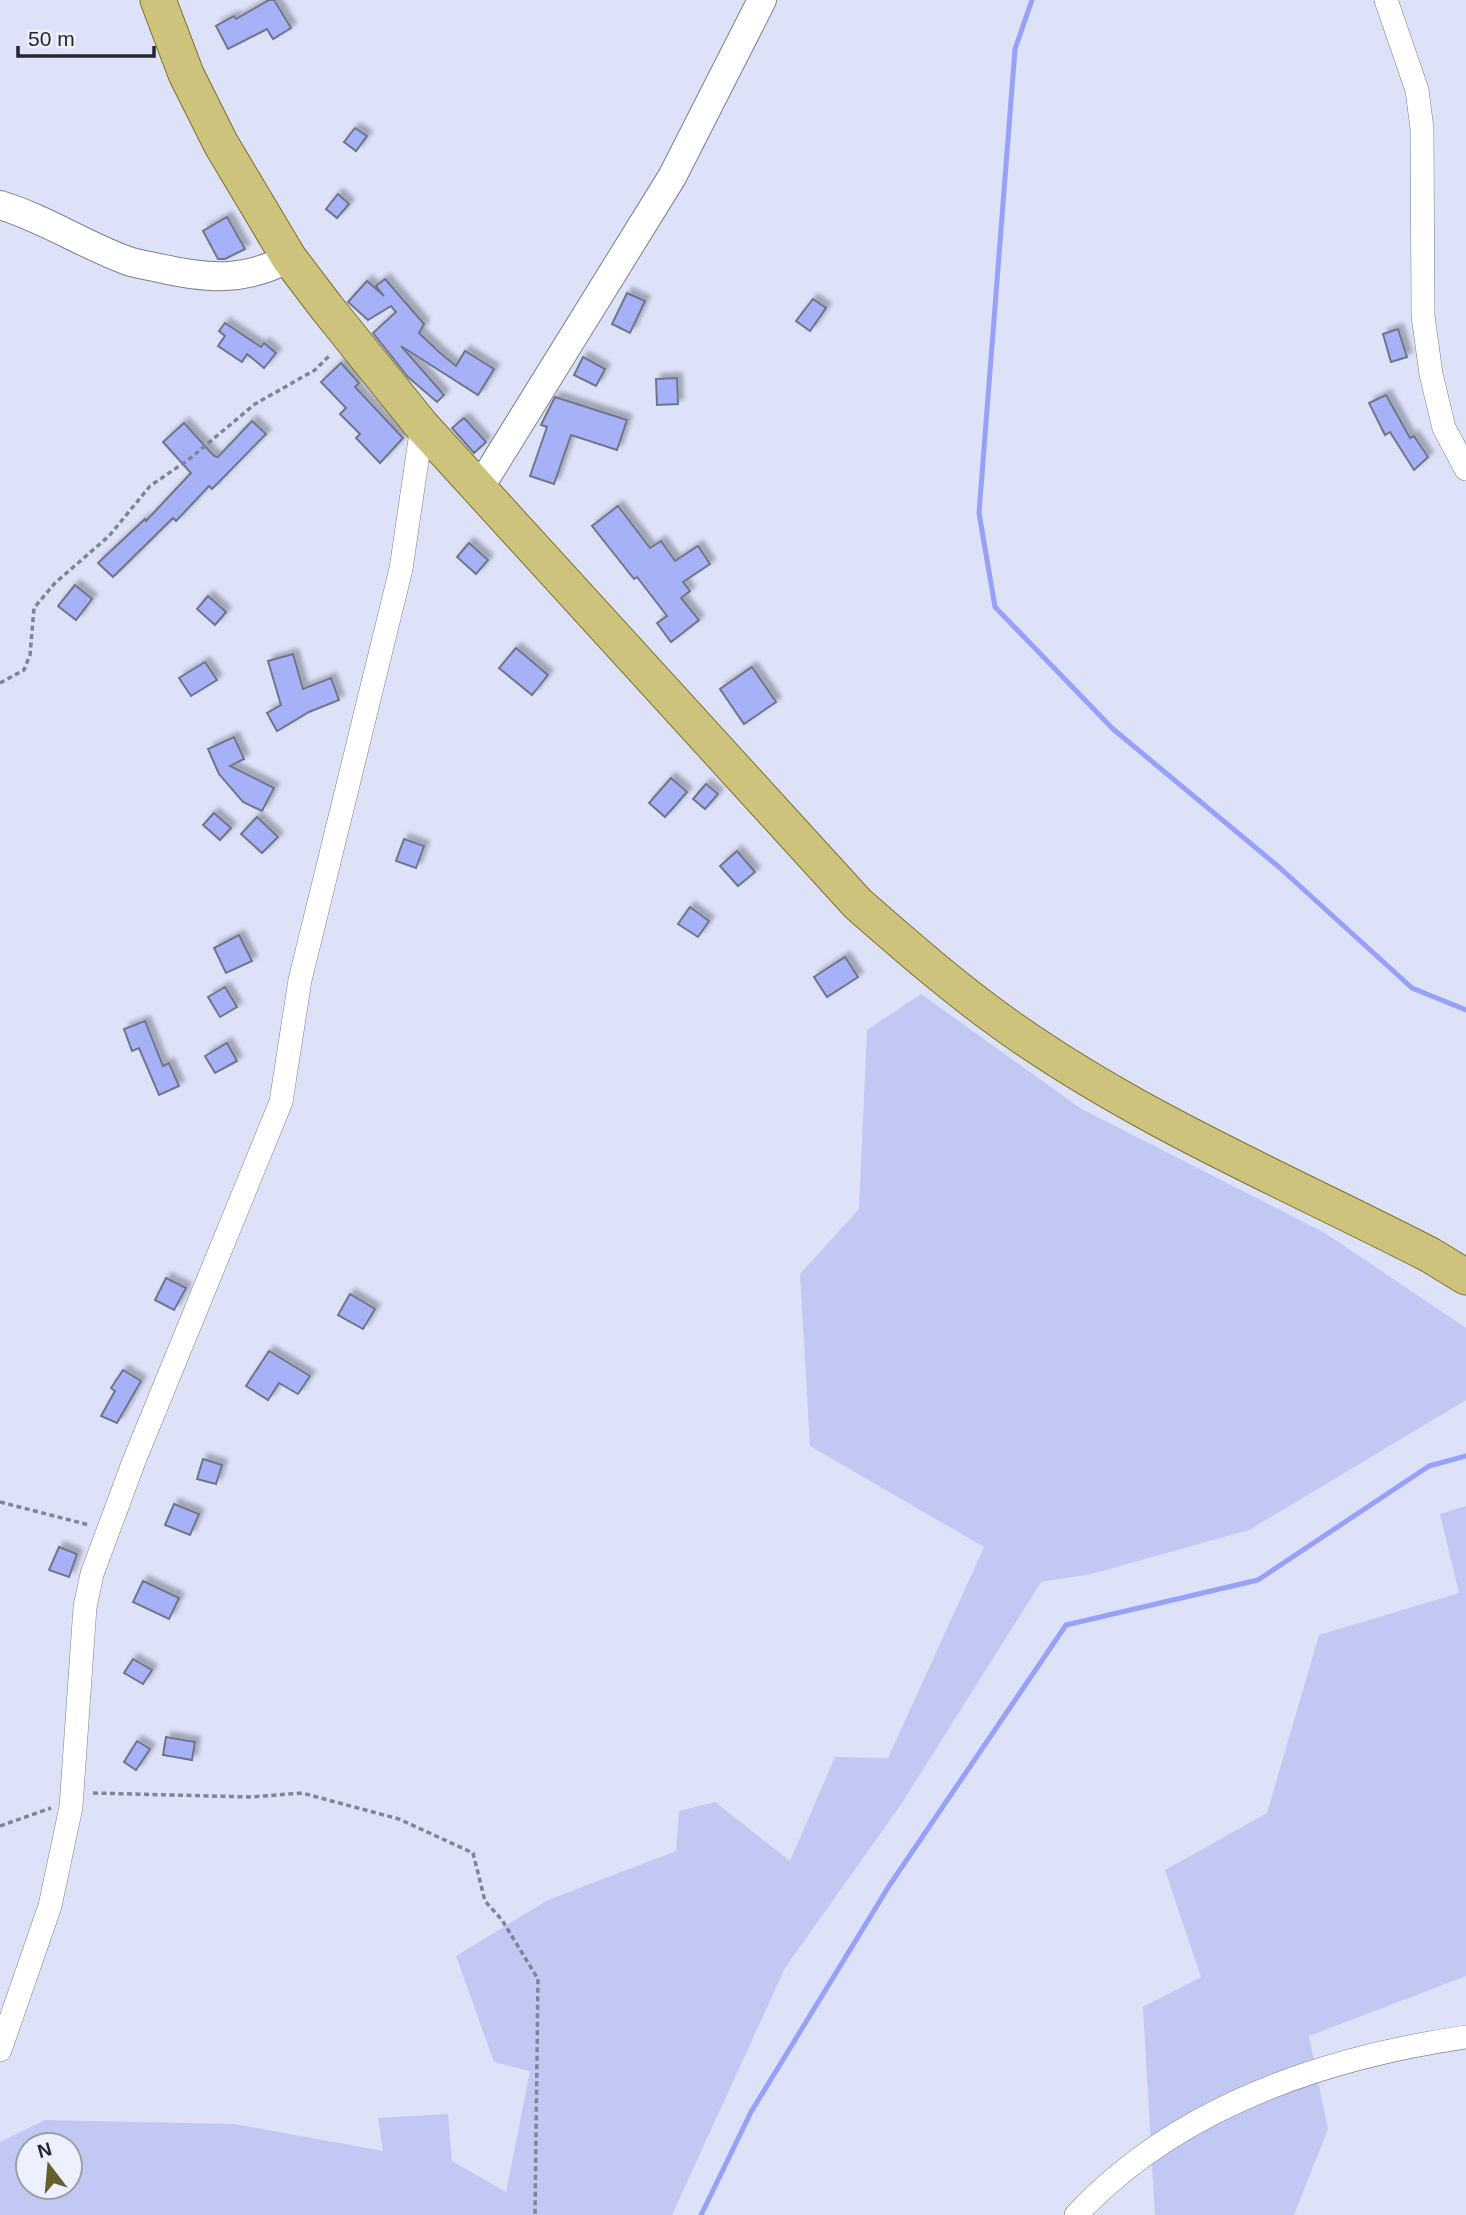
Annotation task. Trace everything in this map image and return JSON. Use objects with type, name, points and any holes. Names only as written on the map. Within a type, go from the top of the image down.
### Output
[{"type":"main road","points":[[158,0],[186,74],[220,144],[289,258],[422,426],[858,904],[939,974],[1007,1026],[1164,1121],[1419,1249],[1466,1277]]},
{"type":"street","points":[[480,487],[672,177],[762,0]]},
{"type":"street","points":[[1386,0],[1417,90],[1422,129],[1423,316],[1431,374],[1444,428],[1466,469]]},
{"type":"street","points":[[0,205],[25,213],[124,260],[199,276],[244,276],[264,271],[289,258]]},
{"type":"street","points":[[0,2050],[50,1906],[73,1796],[85,1607],[92,1574],[134,1461],[281,1102],[300,980],[401,569],[422,426]]},
{"type":"street","points":[[1076,2215],[1103,2186],[1186,2128],[1259,2091],[1342,2061],[1407,2046],[1466,2037]]},
{"type":"path","points":[[0,683],[24,670],[30,655],[34,608],[55,583],[109,536],[150,486],[188,460],[256,404],[315,370],[350,336]]},
{"type":"path","points":[[0,1502],[109,1530]]},
{"type":"path","points":[[0,1826],[73,1796],[251,1797],[302,1794],[399,1819],[473,1853],[485,1902],[502,1920],[538,1979],[535,2215]]},
{"type":"shaded area","points":[[921,994],[1080,1108],[1325,1233],[1466,1328],[1466,1400],[1249,1530],[1091,1574],[1041,1582],[902,1803],[785,1968],[672,2215],[0,2215],[0,2142],[14,2135],[14,2201],[84,2201],[84,2131],[22,2131],[45,2120],[234,2124],[383,2151],[378,2118],[448,2114],[452,2161],[506,2192],[530,2071],[494,2062],[456,1956],[548,1900],[676,1851],[679,1811],[715,1802],[790,1861],[835,1757],[888,1758],[984,1547],[810,1446],[800,1274],[859,1209],[867,1030]]},
{"type":"shaded area","points":[[1466,1506],[1466,1976],[1309,2036],[1328,2129],[1294,2215],[1155,2215],[1143,2007],[1201,1977],[1165,1870],[1267,1813],[1319,1635],[1459,1593],[1440,1514]]},
{"type":"building","points":[[269,0],[274,0],[291,28],[273,39],[267,29],[228,49],[216,26],[234,16],[236,19]]},
{"type":"building","points":[[355,128],[367,136],[356,151],[344,142]]},
{"type":"building","points":[[338,194],[349,204],[337,218],[326,209]]},
{"type":"building","points":[[227,217],[245,249],[225,259],[218,259],[203,231]]},
{"type":"building","points":[[385,279],[424,324],[419,333],[439,352],[456,366],[465,351],[494,369],[478,395],[401,346],[444,395],[437,402],[408,377],[373,333],[396,312],[391,306],[368,320],[348,302],[367,281],[384,296],[376,286]]},
{"type":"building","points":[[627,293],[645,301],[630,333],[612,324]]},
{"type":"building","points":[[813,299],[826,308],[810,331],[796,321]]},
{"type":"building","points":[[225,323],[261,347],[264,343],[276,353],[264,368],[247,354],[242,362],[218,346],[225,336],[219,331]]},
{"type":"building","points":[[1398,329],[1407,357],[1391,362],[1383,334]]},
{"type":"building","points":[[583,357],[605,369],[596,386],[574,375]]},
{"type":"building","points":[[341,363],[359,383],[355,387],[403,438],[380,463],[356,438],[360,434],[340,414],[346,408],[321,382]]},
{"type":"building","points":[[677,378],[678,404],[657,405],[656,379]]},
{"type":"building","points":[[1386,395],[1410,438],[1414,436],[1428,457],[1414,470],[1390,432],[1385,435],[1369,403]]},
{"type":"building","points":[[555,397],[627,420],[617,450],[571,435],[554,484],[530,476],[547,427],[541,425]]},
{"type":"building","points":[[464,418],[486,442],[474,453],[452,428]]},
{"type":"building","points":[[252,421],[266,434],[212,489],[209,486],[176,521],[173,518],[113,577],[98,563],[145,519],[146,521],[191,473],[163,442],[184,423],[214,456],[218,457]]},
{"type":"building","points":[[618,506],[650,548],[661,541],[675,561],[698,546],[710,564],[683,582],[690,591],[681,598],[699,620],[671,642],[657,623],[667,616],[592,526]]},
{"type":"building","points":[[469,543],[488,560],[476,574],[457,557]]},
{"type":"building","points":[[75,585],[92,599],[76,620],[58,606]]},
{"type":"building","points":[[208,596],[226,612],[215,625],[197,609]]},
{"type":"building","points":[[516,648],[548,675],[532,695],[499,668]]},
{"type":"building","points":[[293,654],[303,689],[331,678],[339,700],[309,712],[277,731],[267,713],[281,705],[268,661]]},
{"type":"building","points":[[205,662],[217,680],[191,696],[179,678]]},
{"type":"building","points":[[752,667],[776,702],[744,724],[720,689]]},
{"type":"building","points":[[234,737],[244,759],[230,766],[274,788],[262,811],[243,802],[219,774],[208,749]]},
{"type":"building","points":[[671,778],[687,792],[665,817],[649,803]]},
{"type":"building","points":[[706,784],[718,794],[705,809],[693,799]]},
{"type":"building","points":[[214,813],[231,828],[220,840],[203,825]]},
{"type":"building","points":[[257,817],[278,837],[262,853],[241,834]]},
{"type":"building","points":[[404,839],[424,846],[416,868],[396,861]]},
{"type":"building","points":[[737,851],[755,872],[738,886],[720,866]]},
{"type":"building","points":[[690,907],[709,921],[698,937],[678,924]]},
{"type":"building","points":[[239,935],[252,961],[226,973],[214,948]]},
{"type":"building","points":[[845,957],[858,977],[827,997],[814,977]]},
{"type":"building","points":[[225,987],[237,1007],[220,1017],[208,997]]},
{"type":"building","points":[[145,1021],[163,1066],[169,1063],[179,1086],[159,1095],[139,1048],[132,1051],[124,1029]]},
{"type":"building","points":[[227,1043],[237,1061],[215,1073],[205,1056]]},
{"type":"building","points":[[166,1278],[186,1288],[174,1310],[155,1300]]},
{"type":"building","points":[[350,1294],[375,1309],[363,1329],[338,1315]]},
{"type":"building","points":[[269,1351],[310,1376],[298,1394],[279,1383],[268,1400],[246,1386]]},
{"type":"building","points":[[123,1370],[141,1381],[117,1423],[101,1416],[115,1391],[111,1388]]},
{"type":"building","points":[[203,1459],[222,1465],[216,1484],[197,1479]]},
{"type":"building","points":[[174,1504],[199,1514],[190,1535],[165,1525]]},
{"type":"building","points":[[59,1547],[77,1554],[69,1577],[49,1570]]},
{"type":"building","points":[[143,1581],[179,1598],[169,1619],[133,1602]]},
{"type":"building","points":[[133,1659],[152,1670],[143,1684],[124,1673]]},
{"type":"building","points":[[166,1737],[195,1742],[192,1760],[163,1755]]},
{"type":"building","points":[[137,1741],[150,1749],[136,1770],[124,1762]]},
{"type":"waterway","points":[[1032,0],[1015,49],[979,513],[995,607],[1113,729],[1280,868],[1412,988],[1466,1010]]},
{"type":"waterway","points":[[701,2215],[751,2112],[889,1886],[1066,1625],[1258,1580],[1429,1466],[1466,1456]]}]
